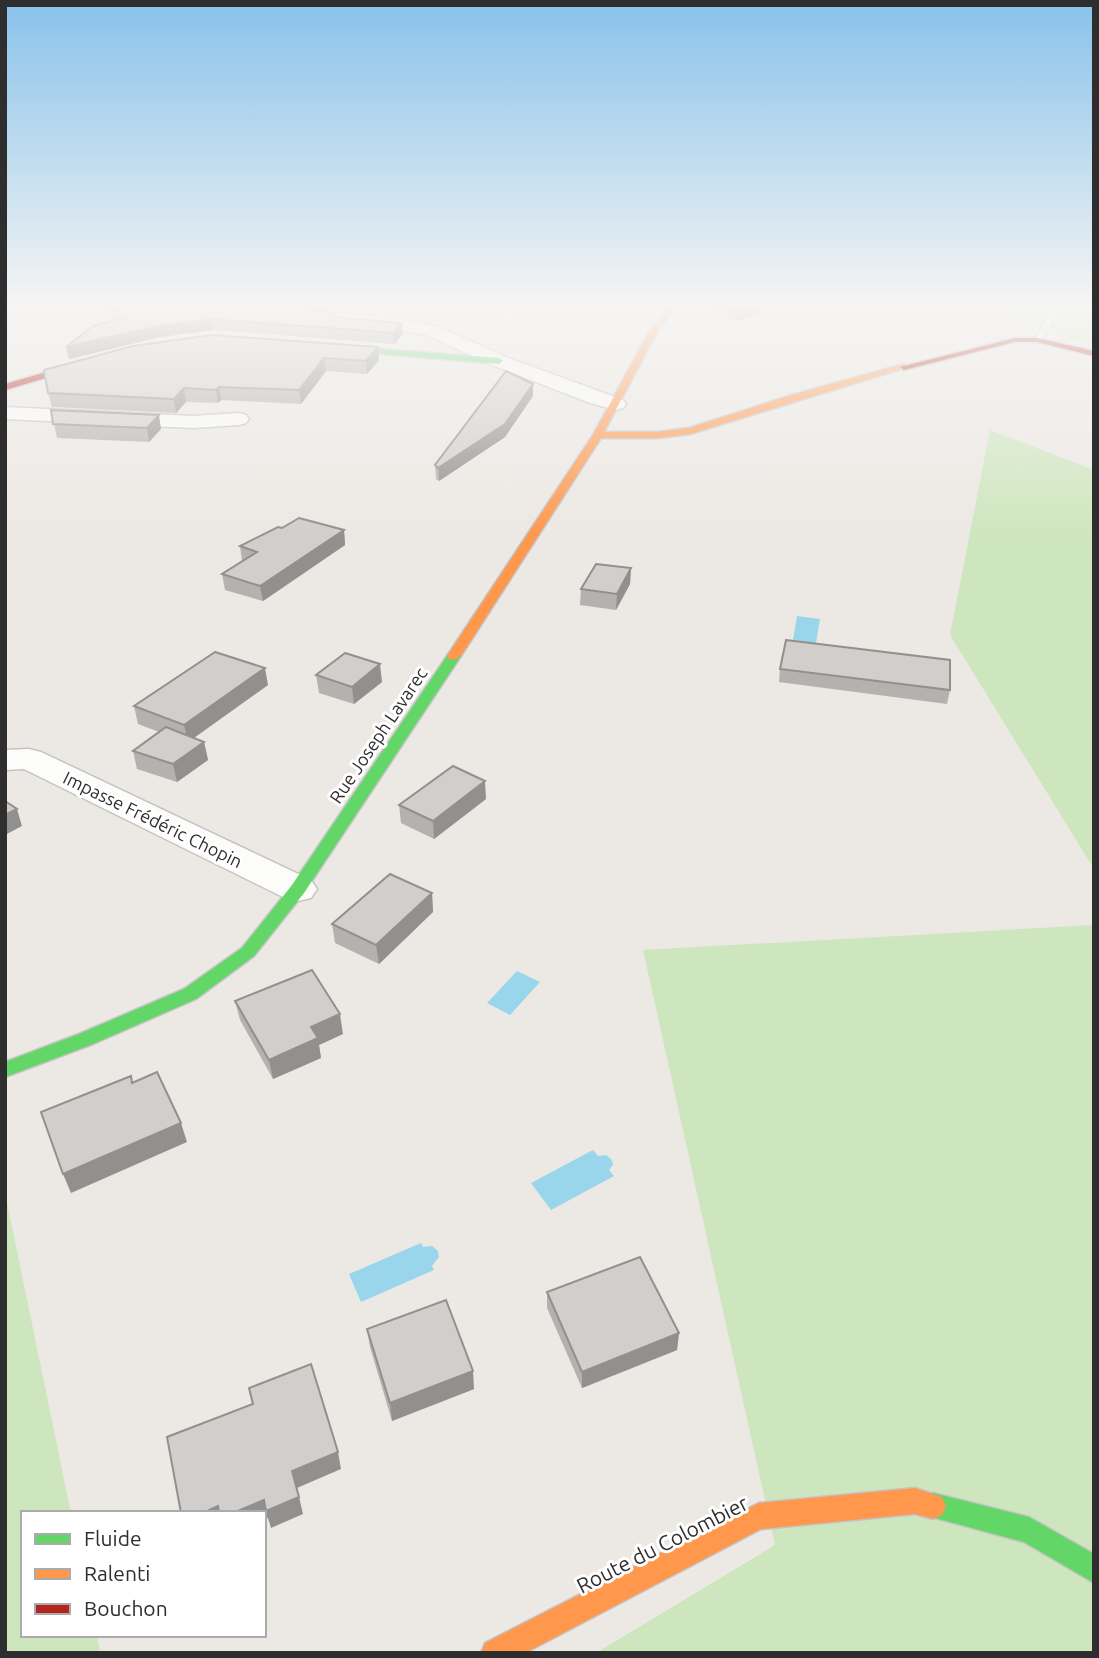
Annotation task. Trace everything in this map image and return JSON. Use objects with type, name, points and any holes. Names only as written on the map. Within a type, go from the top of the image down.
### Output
[{"type":"street","points":[[5,387],[28,380]]},
{"type":"street","points":[[548,380],[597,400],[616,404]]},
{"type":"street","name":"Rue Joseph Lavarec","points":[[5,1070],[86,1039],[190,994],[248,952],[298,889],[598,435],[628,380]]},
{"type":"street","points":[[598,435],[658,435],[690,431],[856,380]]},
{"type":"street","points":[[5,413],[192,422],[239,419]]},
{"type":"street","name":"Impasse Frédéric Chopin","points":[[5,760],[29,760],[298,889]]},
{"type":"street","name":"Route du Colombier","points":[[495,1653],[759,1516],[915,1501],[1029,1530],[1094,1570]]},
{"type":"green space","points":[[990,430],[1094,470],[1094,869],[950,635]]},
{"type":"green space","points":[[1094,925],[1094,1653],[596,1653],[775,1545],[643,950]]},
{"type":"green space","points":[[5,1193],[71,1511],[21,1511],[21,1637],[97,1637],[100,1653],[5,1653]]},
{"type":"water","points":[[797,616],[820,619],[816,643],[793,640]]},
{"type":"water","points":[[517,971],[540,982],[510,1015],[487,1003]]},
{"type":"water","points":[[593,1150],[598,1156],[606,1155],[612,1160],[613,1165],[609,1170],[614,1176],[551,1210],[531,1183]]},
{"type":"water","points":[[421,1243],[423,1247],[432,1246],[438,1251],[439,1257],[432,1266],[434,1270],[361,1302],[349,1274]]},
{"type":"building","points":[[46,380],[307,380],[299,390],[184,388],[174,399],[48,393]]},
{"type":"building","points":[[499,380],[525,380],[533,384],[505,424],[438,468],[435,465]]},
{"type":"building","points":[[51,410],[159,415],[147,428],[53,424]]},
{"type":"building","points":[[299,518],[344,530],[260,586],[222,574],[257,552],[240,546]]},
{"type":"building","points":[[596,564],[631,568],[617,594],[581,589]]},
{"type":"building","points":[[786,640],[950,660],[950,690],[780,669]]},
{"type":"building","points":[[215,652],[265,668],[184,725],[134,706]]},
{"type":"building","points":[[345,653],[380,664],[352,687],[316,675]]},
{"type":"building","points":[[166,727],[204,742],[173,764],[133,751]]},
{"type":"building","points":[[453,766],[485,781],[433,821],[399,805]]},
{"type":"building","points":[[5,801],[17,809],[5,815]]},
{"type":"building","points":[[390,874],[432,893],[376,945],[332,924]]},
{"type":"building","points":[[312,970],[340,1014],[311,1027],[318,1038],[269,1060],[235,1001]]},
{"type":"building","points":[[157,1072],[181,1123],[63,1174],[41,1112],[131,1076],[132,1083]]},
{"type":"building","points":[[640,1257],[679,1333],[582,1372],[547,1292]]},
{"type":"building","points":[[446,1300],[473,1371],[390,1403],[367,1329]]},
{"type":"building","points":[[311,1364],[338,1452],[292,1471],[299,1497],[266,1511],[264,1500],[238,1511],[219,1511],[218,1506],[207,1511],[181,1511],[167,1437],[253,1404],[249,1388]]},
{"type":"traffic: fast","points":[[5,1070],[86,1039],[190,994],[248,952],[298,889],[454,656]]},
{"type":"traffic: fast","points":[[933,1506],[1029,1530],[1094,1570]]},
{"type":"traffic: slow","points":[[454,656],[598,435],[627,380]]},
{"type":"traffic: slow","points":[[598,435],[658,435],[690,431],[855,380]]},
{"type":"traffic: slow","points":[[495,1653],[759,1516],[915,1501],[933,1506]]},
{"type":"traffic: jam","points":[[5,387],[28,380]]}]
